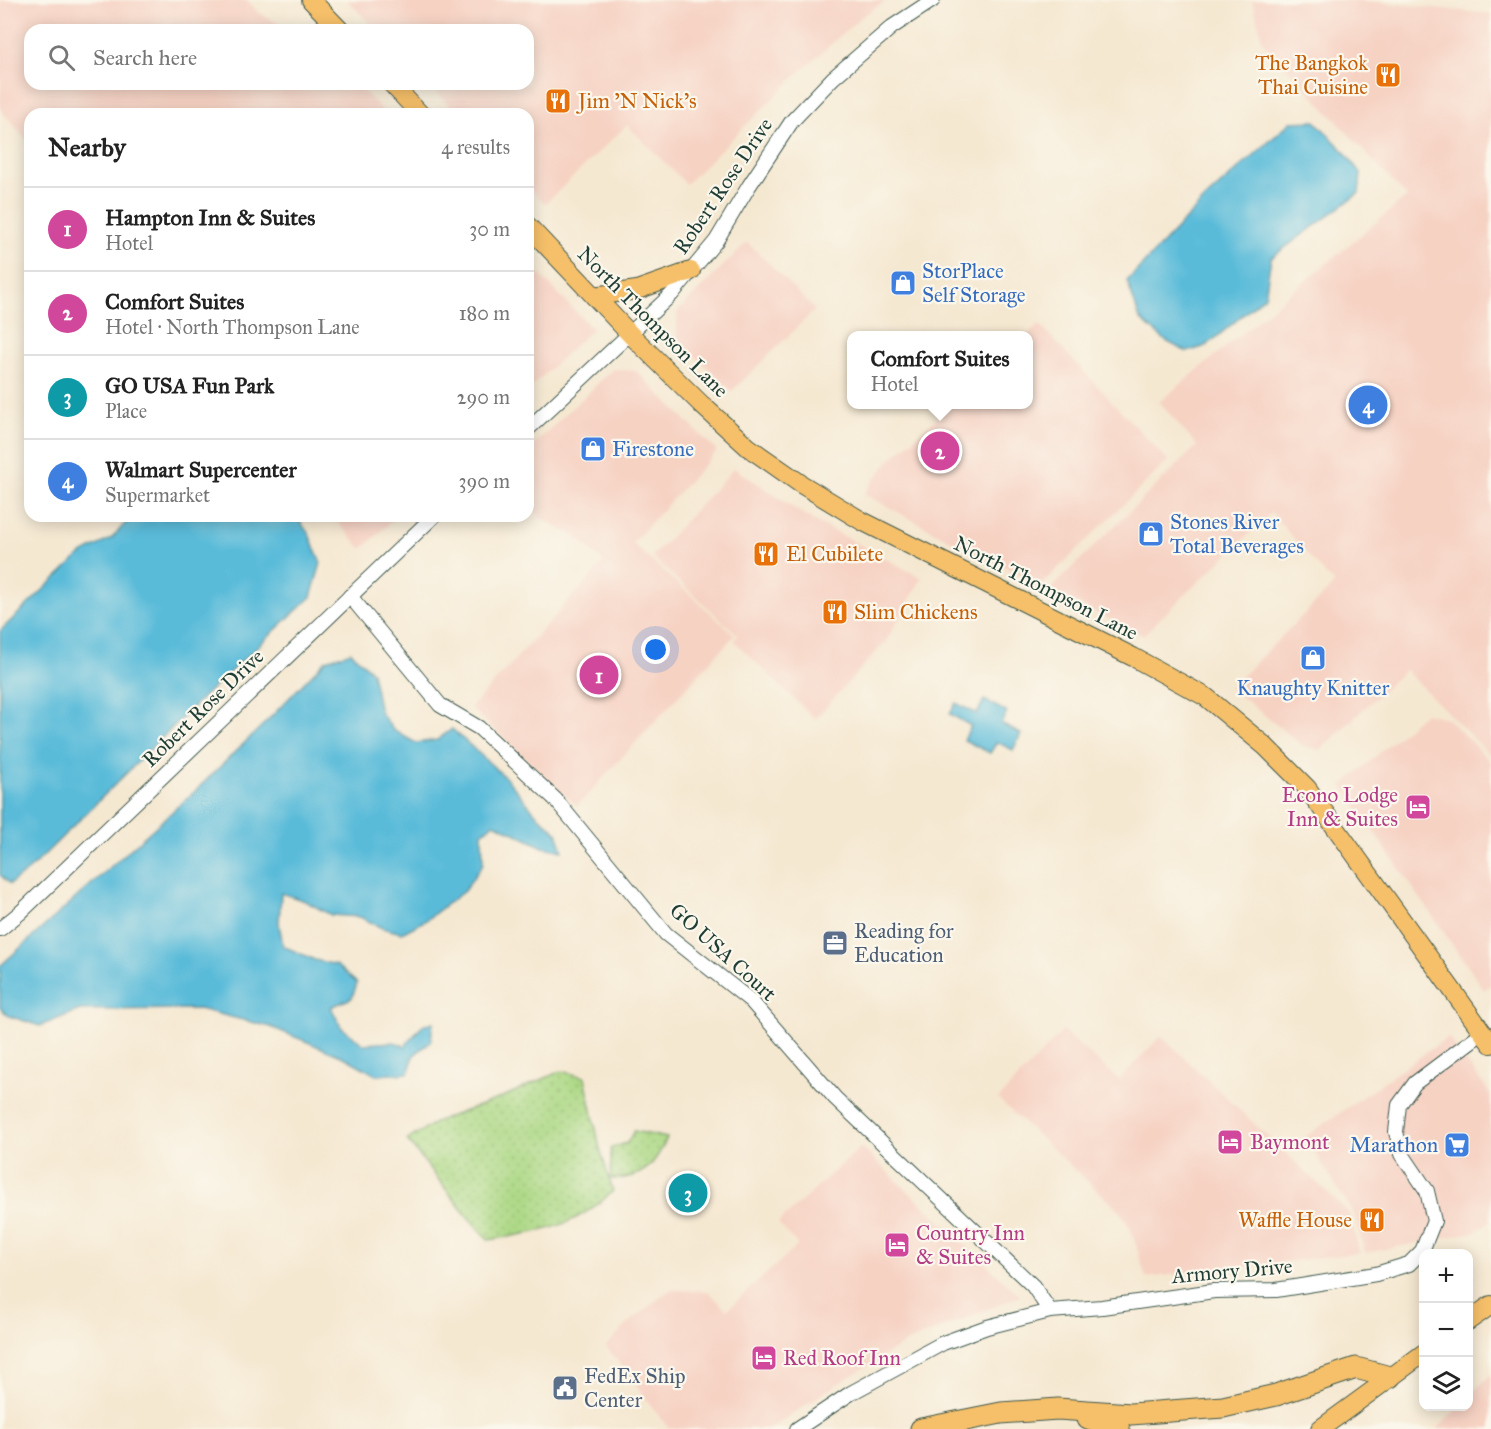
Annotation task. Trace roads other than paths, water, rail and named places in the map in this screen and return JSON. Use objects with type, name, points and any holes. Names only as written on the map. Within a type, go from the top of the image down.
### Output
[{"type":"highway","points":[[921,1429],[1001,1413],[1058,1409],[1131,1414],[1223,1407],[1276,1395],[1356,1368],[1390,1377]]},
{"type":"highway","points":[[1001,1413],[1084,1418],[1119,1429]]},
{"type":"main road","points":[[311,0],[334,24]]},
{"type":"main road","points":[[398,90],[414,108]]},
{"type":"main road","name":"North Thompson Lane","points":[[534,232],[630,334],[748,447],[801,484],[862,521],[1133,657],[1206,697],[1265,746],[1306,788],[1487,1038]]},
{"type":"main road","points":[[594,296],[637,290],[692,271]]},
{"type":"main road","points":[[1473,1318],[1491,1305]]},
{"type":"main road","points":[[1320,1429],[1419,1357]]},
{"type":"street","name":"Robert Rose Drive","points":[[534,423],[672,294],[692,271],[716,241],[792,121],[841,70],[892,27],[933,0]]},
{"type":"street","name":"Robert Rose Drive","points":[[0,929],[21,912],[428,522]]},
{"type":"street","name":"GO USA Court","points":[[350,596],[440,705],[479,728],[555,799],[666,934],[751,1001],[835,1098],[1033,1286],[1050,1311]]},
{"type":"street","name":"Armory Drive","points":[[797,1429],[851,1393],[943,1343],[987,1327],[1050,1311],[1102,1307],[1214,1291],[1276,1290],[1376,1274],[1409,1264],[1422,1251],[1434,1221],[1427,1191],[1402,1154],[1396,1132],[1399,1105],[1415,1083],[1487,1038]]},
{"type":"water","points":[[1315,121],[1343,150],[1361,174],[1359,193],[1271,258],[1265,296],[1206,346],[1187,352],[1166,341],[1140,319],[1127,281],[1206,198],[1291,122]]},
{"type":"water","points":[[127,522],[300,522],[309,534],[321,563],[311,597],[203,697],[30,869],[10,884],[0,875],[0,631],[80,555],[112,538]]},
{"type":"water","points":[[351,652],[372,672],[380,712],[393,730],[416,743],[437,740],[452,729],[506,778],[538,816],[557,832],[563,851],[543,847],[494,823],[482,833],[483,864],[464,891],[426,920],[402,933],[382,928],[360,917],[331,915],[305,901],[281,893],[279,923],[283,946],[315,960],[336,965],[357,983],[352,998],[331,1007],[341,1027],[363,1044],[394,1042],[405,1046],[423,1025],[433,1022],[431,1041],[413,1056],[409,1073],[376,1075],[346,1058],[271,1027],[199,1009],[80,1010],[40,1026],[9,1016],[0,1008],[0,966],[193,793],[326,660]]},
{"type":"water","points":[[984,700],[1007,712],[1001,724],[1021,734],[1013,750],[997,742],[990,753],[964,740],[971,726],[950,714],[956,703],[977,714]]},
{"type":"place","name":"The Bangkok Thai Cuisine","points":[[1388,75]]},
{"type":"place","name":"Jim 'N Nick's","points":[[558,101]]},
{"type":"place","name":"StorPlace Self Storage","points":[[903,283]]},
{"type":"place","name":"Walmart Supercenter","points":[[1368,405]]},
{"type":"place","name":"Firestone","points":[[593,449]]},
{"type":"place","name":"Comfort Suites","points":[[940,451]]},
{"type":"place","name":"Stones River Total Beverages","points":[[1151,534]]},
{"type":"place","name":"El Cubilete","points":[[766,554]]},
{"type":"place","name":"Slim Chickens","points":[[835,612]]},
{"type":"place","name":"Knaughty Knitter","points":[[1313,658]]},
{"type":"place","name":"Hampton Inn & Suites","points":[[599,675]]},
{"type":"place","name":"Econo Lodge Inn & Suites","points":[[1418,807]]},
{"type":"place","name":"Reading for Education","points":[[835,943]]},
{"type":"place","name":"Baymont","points":[[1230,1142]]},
{"type":"place","name":"Marathon","points":[[1457,1145]]},
{"type":"place","name":"GO USA Fun Park","points":[[688,1193]]},
{"type":"place","name":"Waffle House","points":[[1372,1220]]},
{"type":"place","name":"Country Inn & Suites","points":[[897,1245]]},
{"type":"place","name":"Red Roof Inn","points":[[764,1358]]},
{"type":"place","name":"FedEx Ship Center","points":[[565,1388]]}]
